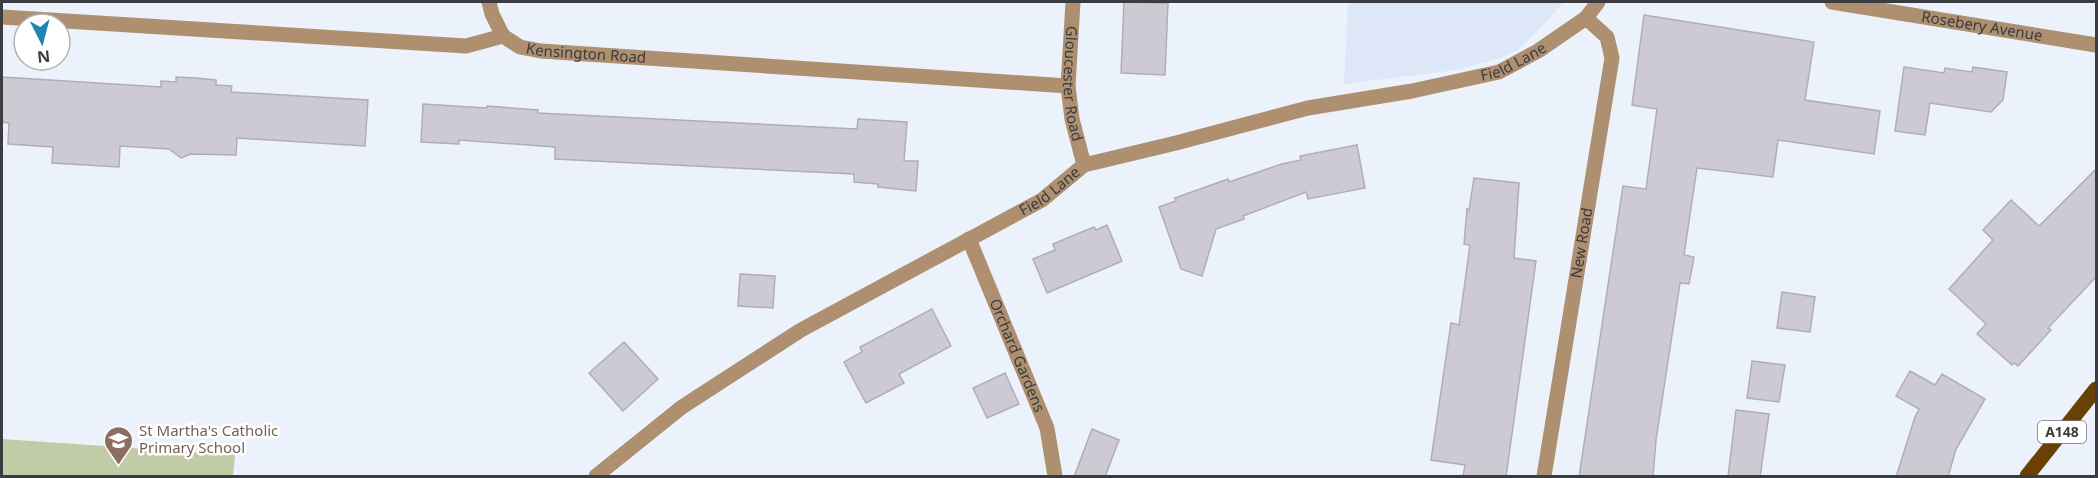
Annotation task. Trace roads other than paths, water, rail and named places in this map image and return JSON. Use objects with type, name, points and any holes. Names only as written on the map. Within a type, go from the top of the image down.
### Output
[{"type":"main road","name":"A148","points":[[2028,477],[2097,389]]},
{"type":"street","points":[[2,18],[466,46],[503,36],[489,2]]},
{"type":"street","name":"Gloucester Road","points":[[1073,2],[1068,86],[1072,119],[1084,165]]},
{"type":"street","points":[[1586,18],[1598,2]]},
{"type":"street","name":"Rosebery Avenue","points":[[1832,2],[2097,45]]},
{"type":"street","name":"Field Lane","points":[[596,477],[682,407],[791,336],[1042,200],[1084,165],[1308,108],[1412,91],[1499,72],[1538,51],[1586,18]]},
{"type":"street","name":"New Road","points":[[1544,477],[1611,58],[1607,38],[1586,18]]},
{"type":"street","name":"Kensington Road","points":[[503,36],[520,47],[541,51],[1068,86]]},
{"type":"street","name":"Orchard Gardens","points":[[969,239],[1047,428],[1055,477]]},
{"type":"place","name":"St Martha's Catholic Primary School","points":[[118,466]]}]
